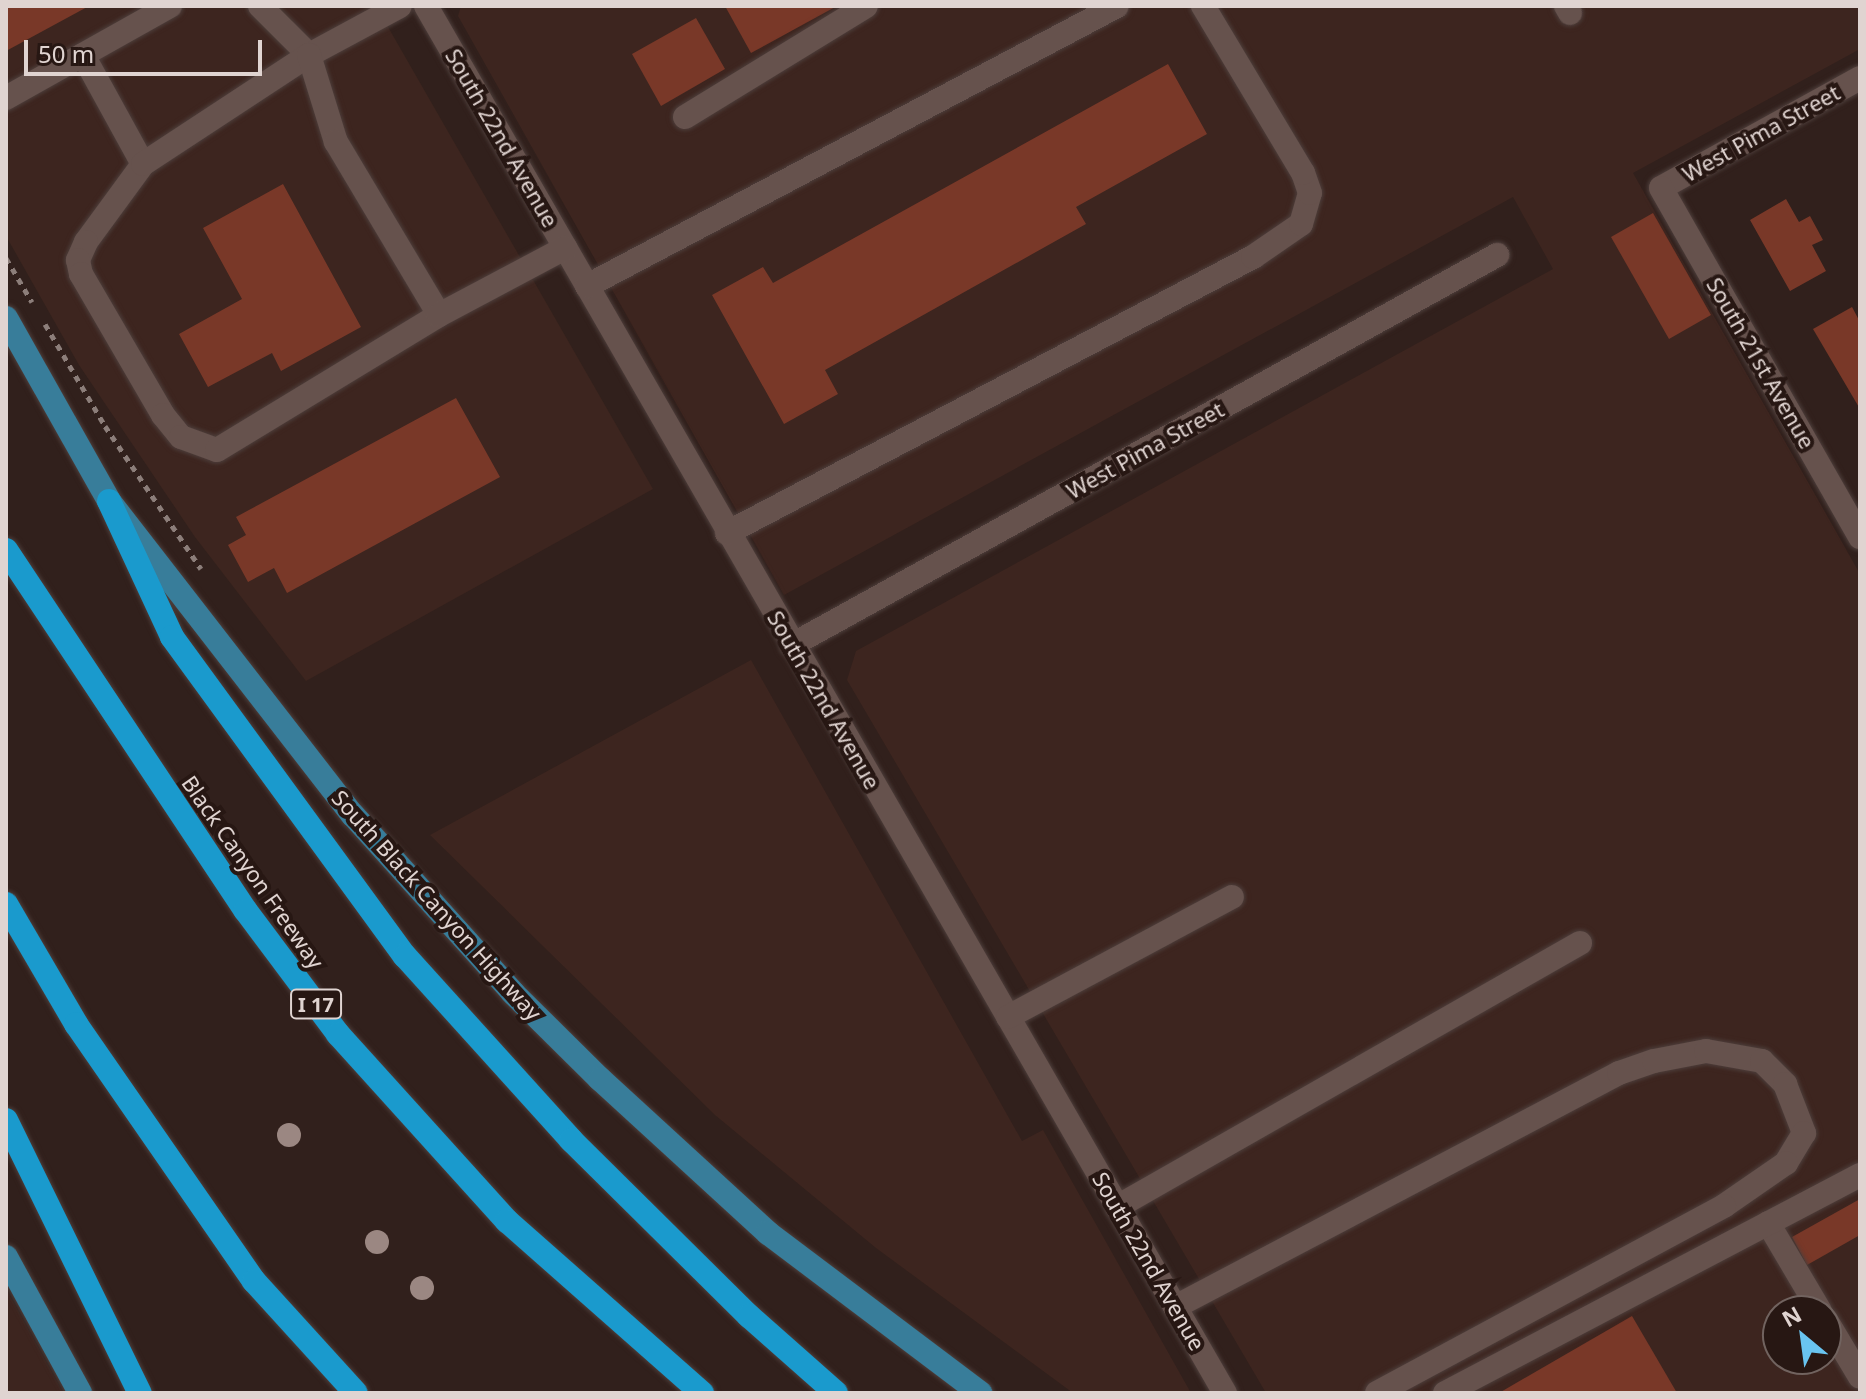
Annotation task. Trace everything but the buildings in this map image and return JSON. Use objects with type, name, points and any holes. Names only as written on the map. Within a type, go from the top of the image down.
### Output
[{"type":"highway","points":[[109,501],[172,637],[405,956],[582,1151],[836,1393]]},
{"type":"highway","name":"Black Canyon Freeway","points":[[6,550],[246,911],[338,1034],[507,1221],[702,1393]]},
{"type":"highway","points":[[6,904],[76,1024],[254,1281],[356,1393]]},
{"type":"highway","points":[[6,1120],[140,1393]]},
{"type":"main road","name":"South Black Canyon Highway","points":[[6,318],[109,501],[353,815],[513,993],[600,1079],[768,1233],[980,1393]]},
{"type":"main road","points":[[6,1257],[80,1393]]},
{"type":"street","points":[[6,98],[170,6]]},
{"type":"street","points":[[260,6],[309,55],[336,142],[439,315]]},
{"type":"street","points":[[400,6],[309,55],[143,164],[107,210],[78,260],[163,415],[193,445],[217,450],[439,315],[565,248]]},
{"type":"street","name":"South 22nd Avenue","points":[[426,6],[1225,1393]]},
{"type":"street","points":[[685,117],[866,6]]},
{"type":"street","points":[[587,286],[1117,6]]},
{"type":"street","points":[[727,533],[814,483],[1253,257],[1301,224],[1310,193],[1303,173],[1203,6]]},
{"type":"street","points":[[83,55],[143,164]]},
{"type":"street","name":"West Pima Street","points":[[1661,188],[1860,78]]},
{"type":"street","name":"South 21st Avenue","points":[[1661,188],[1860,537]]},
{"type":"street","name":"West Pima Street","points":[[792,645],[1497,255]]},
{"type":"street","points":[[1008,1017],[1232,897]]},
{"type":"street","points":[[1117,1207],[1580,943]]},
{"type":"street","points":[[1175,1307],[1642,1065],[1706,1051],[1762,1061],[1785,1084],[1804,1133],[1786,1163],[1724,1206],[1377,1393]]},
{"type":"street","points":[[1445,1393],[1860,1175]]},
{"type":"street","points":[[1768,1223],[1811,1295]]},
{"type":"street","points":[[1842,1347],[1860,1377]]},
{"type":"path","points":[[6,258],[105,426],[206,576]]},
{"type":"shaded area","points":[[6,6],[376,6],[653,489],[306,681],[195,537],[79,365],[6,236]]},
{"type":"shaded area","points":[[461,6],[1860,6],[1860,49],[1633,173],[1860,574],[1860,1393],[1266,1393],[847,680],[856,651],[1553,269],[1513,197],[784,595],[458,16]]},
{"type":"shaded area","points":[[751,660],[1022,1141],[1043,1130],[1191,1393],[1073,1393],[876,1248],[715,1115],[430,835]]},
{"type":"shaded area","points":[[6,1289],[63,1393],[6,1393]]}]
